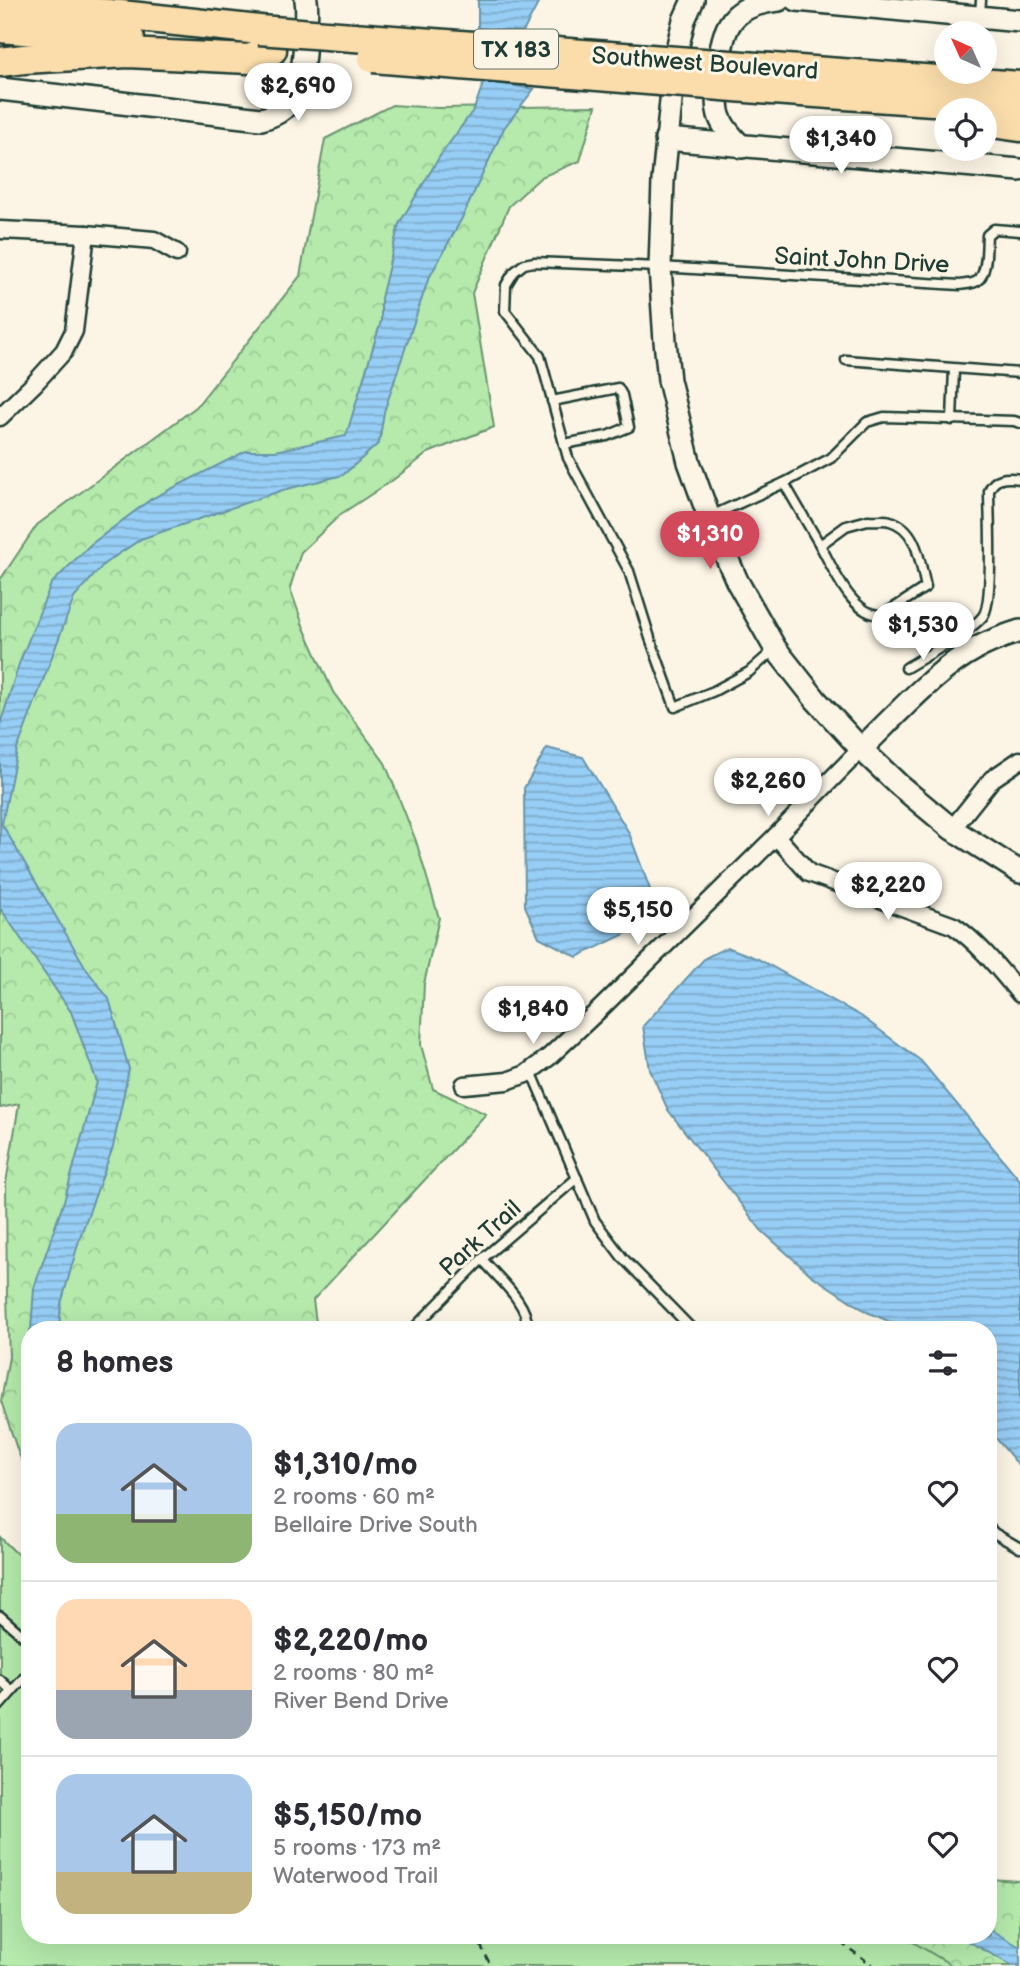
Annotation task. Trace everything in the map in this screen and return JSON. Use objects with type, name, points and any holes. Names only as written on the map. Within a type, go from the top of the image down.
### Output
[{"type":"highway","points":[[58,0],[121,15]]},
{"type":"highway","name":"Southwest Boulevard","points":[[0,5],[121,15],[266,40]]},
{"type":"highway","name":"Southwest Boulevard","points":[[0,28],[266,40],[774,83],[1020,107]]},
{"type":"highway","points":[[0,62],[128,53],[249,60],[266,40]]},
{"type":"highway","points":[[774,83],[795,99],[934,115]]},
{"type":"highway","name":"Southwest Boulevard","points":[[774,83],[1020,86]]},
{"type":"highway","points":[[997,124],[1020,127]]},
{"type":"street","points":[[0,89],[261,119],[272,117],[289,103],[299,87],[303,69],[306,0]]},
{"type":"street","points":[[693,0],[678,44],[666,139],[660,267],[669,380],[689,462],[709,517],[737,580],[775,648],[816,700],[860,749],[899,785],[952,829],[1020,872]]},
{"type":"street","points":[[742,147],[722,126],[718,116],[716,105],[721,43],[732,20],[741,12],[762,2],[779,0]]},
{"type":"street","points":[[797,0],[980,9],[1020,21]]},
{"type":"street","points":[[666,139],[1020,170]]},
{"type":"street","points":[[0,230],[154,240],[177,253]]},
{"type":"street","points":[[0,417],[64,351],[74,331],[86,234]]},
{"type":"street","points":[[464,1085],[507,1081],[531,1071],[549,1057],[701,911],[860,749],[943,671],[967,654],[1020,631]]},
{"type":"street","points":[[952,829],[992,779],[1020,760]]},
{"type":"street","points":[[776,836],[809,873],[954,926],[965,933],[988,955],[1020,994]]},
{"type":"lane","name":"Saint John Drive","points":[[660,267],[960,285],[976,283],[982,277],[986,234],[993,229],[1020,231]]},
{"type":"lane","points":[[660,267],[534,262],[524,264],[514,272],[506,285],[505,311],[540,356],[568,458],[629,571],[675,707],[750,672],[775,648]]},
{"type":"lane","points":[[846,360],[1020,373]]},
{"type":"lane","points":[[952,420],[954,369]]},
{"type":"lane","points":[[552,401],[618,388],[622,395],[629,427],[607,436],[564,444]]},
{"type":"lane","points":[[709,517],[831,458],[867,422],[884,418],[1020,423]]},
{"type":"lane","points":[[906,668],[975,625],[986,613],[990,596],[989,491],[996,480],[1006,477],[1020,479]]},
{"type":"lane","points":[[784,483],[849,597],[862,609],[875,616],[883,615],[926,587],[914,541],[906,529],[890,521],[868,520],[846,526],[820,545]]},
{"type":"lane","points":[[531,1071],[596,1221],[622,1257],[684,1321]]},
{"type":"lane","name":"Park Trail","points":[[421,1321],[482,1259],[577,1178]]},
{"type":"lane","points":[[482,1259],[517,1299],[525,1310],[528,1321]]},
{"type":"lane","points":[[997,1535],[1020,1548]]},
{"type":"lane","points":[[0,1616],[21,1634]]},
{"type":"lane","points":[[0,1680],[12,1691]]},
{"type":"lane","points":[[0,1705],[21,1681]]},
{"type":"path","points":[[480,1944],[491,1966]]},
{"type":"path","points":[[842,1944],[874,1966]]},
{"type":"green space","points":[[392,105],[438,108],[596,106],[580,161],[541,177],[509,206],[472,293],[494,427],[428,453],[341,514],[301,552],[290,588],[304,628],[333,692],[385,763],[416,841],[439,918],[424,984],[421,1045],[433,1089],[486,1114],[313,1300],[316,1321],[21,1321],[21,1459],[1,1401],[9,1357],[6,1183],[19,1104],[0,1108],[0,580],[37,525],[196,407],[300,276],[325,139]]},
{"type":"green space","points":[[0,1537],[21,1558],[21,1944],[954,1944],[994,1966],[0,1966]]},
{"type":"green space","points":[[997,1880],[1020,1881],[1020,1966],[953,1966],[916,1944],[997,1944]]},
{"type":"water","points":[[478,0],[540,0],[523,32],[478,28]]},
{"type":"water","points":[[484,81],[534,89],[504,128],[462,218],[428,280],[384,412],[379,443],[343,475],[283,490],[141,539],[104,564],[74,598],[17,750],[2,824],[87,970],[109,999],[129,1069],[113,1147],[80,1237],[61,1304],[60,1321],[32,1321],[34,1288],[65,1198],[97,1082],[71,1012],[0,908],[0,725],[19,664],[51,584],[90,545],[151,499],[246,451],[275,451],[346,436],[381,321],[381,298],[399,224],[440,156],[474,109]]},
{"type":"water","points":[[547,748],[583,757],[629,833],[651,892],[625,934],[577,957],[539,937],[525,906],[524,788]]},
{"type":"water","points":[[727,947],[758,959],[861,1016],[921,1061],[1020,1180],[1020,1467],[997,1440],[997,1321],[888,1321],[867,1312],[811,1275],[761,1230],[668,1110],[650,1070],[643,1026],[705,958]]},
{"type":"water","points":[[997,1934],[1020,1947],[1020,1966],[1013,1966],[973,1944],[997,1944]]}]
